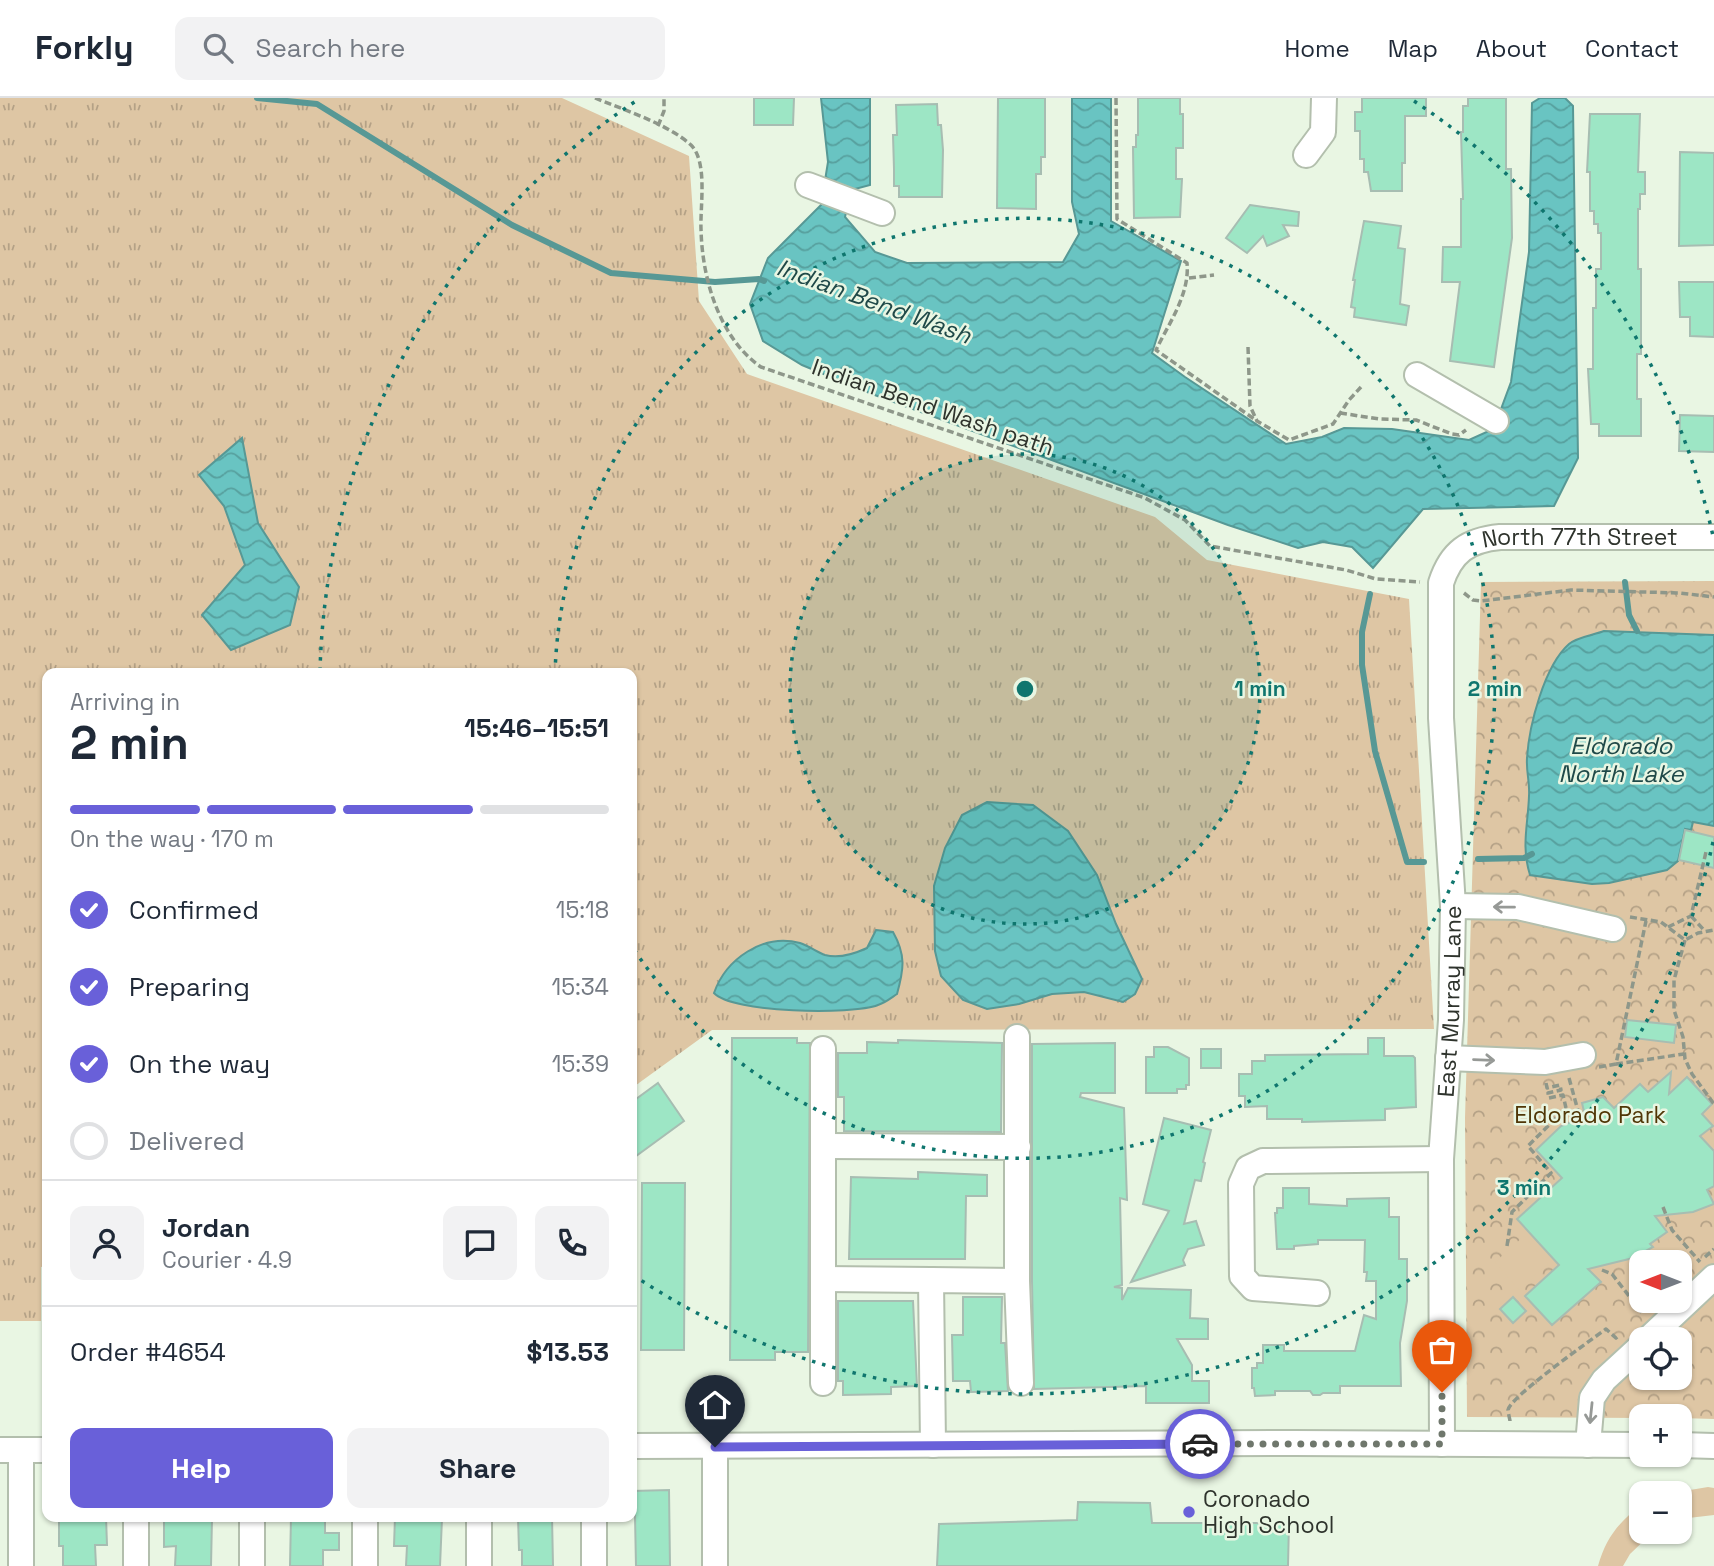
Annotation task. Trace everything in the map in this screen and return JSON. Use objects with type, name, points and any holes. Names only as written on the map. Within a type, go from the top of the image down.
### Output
[{"type":"street","points":[[1306,155],[1323,132],[1324,98]]},
{"type":"street","points":[[808,185],[883,213]]},
{"type":"street","points":[[1417,375],[1487,415]]},
{"type":"street","name":"North 77th Street","points":[[1452,560],[1470,544],[1500,537],[1714,537]]},
{"type":"street","name":"East Murray Lane","points":[[1442,1444],[1441,1159],[1448,1058],[1453,906],[1442,745],[1440,625],[1441,583],[1452,560]]},
{"type":"street","points":[[1453,906],[1518,907],[1613,929]]},
{"type":"street","points":[[1017,1037],[1017,1281],[1021,1382]]},
{"type":"street","points":[[822,1383],[823,1049]]},
{"type":"street","points":[[1448,1058],[1545,1062],[1583,1055]]},
{"type":"street","points":[[824,1146],[1018,1146]]},
{"type":"street","points":[[1317,1293],[1253,1288],[1242,1276],[1241,1184],[1248,1168],[1263,1161],[1441,1159]]},
{"type":"street","points":[[1645,1327],[1707,1269]]},
{"type":"street","points":[[823,1279],[1017,1281]]},
{"type":"street","points":[[931,1280],[933,1445]]},
{"type":"street","points":[[1588,1445],[1592,1398],[1629,1345]]},
{"type":"street","points":[[637,1447],[1629,1445]]},
{"type":"street","points":[[1692,1445],[1714,1446]]},
{"type":"street","points":[[715,1447],[715,1566]]},
{"type":"street","points":[[21,1566],[11,1450],[42,1450]]},
{"type":"street","points":[[136,1522],[136,1566]]},
{"type":"street","points":[[252,1522],[252,1566]]},
{"type":"street","points":[[365,1522],[365,1566]]},
{"type":"street","points":[[479,1522],[479,1566]]},
{"type":"street","points":[[594,1522],[594,1566]]},
{"type":"path","name":"Indian Bend Wash path","points":[[595,98],[671,132],[692,146],[700,158],[701,230],[707,272],[722,319],[737,345],[761,367],[1145,498],[1185,520],[1210,546],[1346,570],[1376,579],[1420,582]]},
{"type":"path","points":[[658,126],[664,111],[664,98]]},
{"type":"path","points":[[1116,98],[1117,219],[1187,263],[1189,278],[1156,351],[1289,440],[1334,424],[1361,387]]},
{"type":"path","points":[[1189,278],[1214,275]]},
{"type":"path","points":[[1248,348],[1250,406],[1257,421]]},
{"type":"path","points":[[1340,413],[1379,419],[1416,419],[1459,435],[1487,415]]},
{"type":"path","points":[[1458,589],[1473,600],[1481,601],[1572,590],[1680,593],[1714,597]]},
{"type":"path","points":[[1691,916],[1706,852]]},
{"type":"path","points":[[1668,927],[1691,916]]},
{"type":"path","points":[[1691,916],[1705,931]]},
{"type":"path","points":[[1685,940],[1674,980],[1674,1010],[1692,1074],[1714,1104]]},
{"type":"path","points":[[1616,1064],[1685,1054]]},
{"type":"path","points":[[1545,1079],[1547,1088],[1560,1085],[1561,1090],[1548,1093],[1549,1098],[1563,1096],[1566,1108],[1581,1119],[1569,1079]]},
{"type":"path","points":[[1507,1246],[1512,1212],[1551,1173],[1528,1146],[1566,1108]]},
{"type":"path","points":[[1663,1206],[1672,1230],[1707,1269]]},
{"type":"path","points":[[1602,1270],[1612,1274],[1643,1314],[1639,1327]]},
{"type":"path","points":[[1510,1421],[1508,1411],[1511,1405],[1535,1382],[1606,1329],[1616,1338],[1629,1336]]},
{"type":"green space","points":[[0,98],[562,98],[689,156],[699,301],[747,374],[1155,517],[1207,560],[1409,599],[1434,1029],[712,1030],[637,1084],[637,668],[42,668],[41,1321],[0,1321]]},
{"type":"green space","name":"Eldorado Park","points":[[1714,581],[1714,1419],[1692,1418],[1692,1404],[1629,1404],[1629,1418],[1467,1417],[1465,1118],[1481,582]]},
{"type":"green space","points":[[1524,1236],[1548,1264],[1519,1290],[1495,1262]]},
{"type":"green space","points":[[1714,1488],[1714,1515],[1692,1518],[1692,1490]]},
{"type":"green space","points":[[1629,1515],[1629,1544],[1640,1544],[1623,1566],[1598,1566],[1605,1547]]},
{"type":"water","points":[[821,98],[870,98],[870,185],[851,190],[845,217],[875,252],[907,263],[1063,262],[1079,234],[1072,202],[1072,98],[1111,98],[1111,221],[1181,261],[1152,353],[1286,444],[1322,437],[1344,428],[1392,429],[1469,440],[1489,431],[1511,382],[1529,252],[1532,103],[1540,98],[1565,98],[1573,106],[1578,458],[1554,506],[1423,509],[1373,568],[1352,547],[1323,542],[1298,548],[1228,525],[872,394],[802,365],[763,341],[750,304],[768,258],[821,205],[828,162]]},
{"type":"water","points":[[242,438],[258,523],[299,587],[290,625],[231,650],[202,615],[245,565],[224,506],[199,475]]},
{"type":"water","name":"Eldorado North Lake","points":[[1604,631],[1714,635],[1714,826],[1693,822],[1691,830],[1685,829],[1678,861],[1667,870],[1609,883],[1592,884],[1530,875],[1525,845],[1529,791],[1527,758],[1539,697],[1552,667],[1569,644]]},
{"type":"water","points":[[987,802],[1033,805],[1068,831],[1097,875],[1142,979],[1135,994],[1123,1002],[1084,992],[1052,994],[1019,1004],[987,1009],[963,1000],[941,976],[935,951],[934,886],[945,848],[962,815]]},
{"type":"water","points":[[876,930],[893,932],[900,948],[902,962],[897,994],[881,1004],[844,1010],[793,1010],[744,1005],[725,1000],[714,993],[727,969],[760,945],[786,941],[800,943],[825,955],[841,956],[867,948]]},
{"type":"building","points":[[754,98],[794,98],[793,125],[754,125]]},
{"type":"building","points":[[998,98],[1045,98],[1045,157],[1041,157],[1041,174],[1036,174],[1036,209],[997,208]]},
{"type":"building","points":[[1138,98],[1180,98],[1183,148],[1176,148],[1176,179],[1182,179],[1180,217],[1134,218],[1133,147],[1136,147],[1138,135]]},
{"type":"building","points":[[1362,98],[1426,98],[1426,116],[1405,116],[1402,191],[1371,191],[1368,172],[1364,172],[1364,159],[1360,159],[1360,131],[1355,131],[1355,112],[1362,112]]},
{"type":"building","points":[[1468,98],[1506,98],[1506,169],[1511,169],[1512,238],[1494,367],[1450,361],[1460,282],[1442,282],[1443,247],[1461,247],[1461,132],[1463,106],[1468,106]]},
{"type":"building","points":[[937,104],[943,150],[942,197],[899,197],[899,186],[894,186],[893,135],[897,135],[896,105]]},
{"type":"building","points":[[1590,114],[1640,114],[1638,172],[1645,172],[1645,194],[1640,194],[1638,209],[1641,354],[1637,354],[1637,399],[1641,399],[1641,436],[1599,436],[1599,424],[1591,424],[1588,369],[1593,369],[1593,308],[1596,308],[1596,269],[1601,269],[1601,233],[1598,233],[1598,224],[1594,224],[1594,211],[1590,211],[1590,172],[1587,172]]},
{"type":"building","points":[[1680,152],[1714,153],[1714,245],[1679,246]]},
{"type":"building","points":[[1250,205],[1299,212],[1298,226],[1283,225],[1289,236],[1267,246],[1263,236],[1247,253],[1226,238]]},
{"type":"building","points":[[1364,221],[1401,226],[1398,248],[1405,249],[1400,304],[1409,306],[1406,325],[1354,317],[1355,308],[1351,307],[1353,280]]},
{"type":"building","points":[[1679,282],[1714,282],[1714,337],[1690,336],[1690,317],[1680,317]]},
{"type":"building","points":[[1680,415],[1714,416],[1714,452],[1679,451]]},
{"type":"building","points":[[1685,830],[1714,837],[1714,868],[1679,860]]},
{"type":"building","points":[[1627,1020],[1676,1025],[1674,1043],[1625,1037]]},
{"type":"building","points":[[732,1038],[797,1038],[797,1043],[810,1043],[808,1352],[775,1352],[775,1360],[730,1360]]},
{"type":"building","points":[[1368,1038],[1384,1038],[1384,1056],[1415,1058],[1416,1107],[1385,1109],[1385,1120],[1302,1122],[1302,1119],[1267,1119],[1267,1106],[1245,1107],[1245,1096],[1239,1096],[1239,1074],[1252,1074],[1252,1061],[1265,1061],[1265,1055],[1368,1054]]},
{"type":"building","points":[[898,1040],[1002,1043],[1001,1132],[844,1131],[844,1097],[838,1097],[838,1053],[867,1053],[867,1042],[898,1043]]},
{"type":"building","points":[[1115,1043],[1115,1093],[1081,1093],[1080,1097],[1124,1108],[1127,1200],[1120,1198],[1122,1285],[1114,1287],[1122,1288],[1122,1300],[1128,1288],[1191,1290],[1190,1318],[1208,1319],[1208,1339],[1177,1339],[1192,1365],[1192,1381],[1209,1381],[1209,1403],[1146,1403],[1146,1386],[1034,1389],[1032,1044]]},
{"type":"building","points":[[1154,1047],[1168,1047],[1189,1058],[1189,1085],[1186,1085],[1186,1089],[1177,1089],[1177,1093],[1146,1093],[1146,1057],[1154,1057]]},
{"type":"building","points":[[1201,1049],[1221,1049],[1221,1068],[1201,1068]]},
{"type":"building","points":[[1671,1072],[1669,1094],[1687,1077],[1712,1104],[1702,1114],[1713,1126],[1700,1136],[1714,1151],[1714,1186],[1707,1190],[1714,1204],[1693,1212],[1655,1216],[1667,1232],[1650,1244],[1653,1247],[1648,1250],[1629,1250],[1629,1259],[1588,1269],[1601,1282],[1552,1325],[1525,1296],[1559,1265],[1517,1219],[1562,1178],[1536,1150],[1561,1126],[1585,1116],[1582,1103],[1603,1097],[1614,1108],[1640,1084],[1648,1092]]},
{"type":"building","points":[[658,1083],[684,1121],[637,1155],[637,1098]]},
{"type":"building","points":[[1164,1118],[1211,1130],[1201,1181],[1195,1180],[1184,1224],[1196,1221],[1204,1245],[1188,1249],[1183,1260],[1185,1265],[1131,1282],[1169,1211],[1143,1204]]},
{"type":"building","points":[[918,1172],[987,1175],[987,1196],[966,1196],[965,1259],[849,1259],[851,1177],[918,1179]]},
{"type":"building","points":[[642,1183],[685,1183],[684,1350],[641,1350]]},
{"type":"building","points":[[1283,1188],[1309,1188],[1309,1204],[1347,1206],[1347,1199],[1389,1198],[1389,1217],[1399,1217],[1399,1259],[1407,1259],[1407,1301],[1400,1343],[1401,1386],[1340,1386],[1340,1393],[1313,1395],[1310,1391],[1275,1391],[1275,1395],[1255,1396],[1252,1388],[1252,1368],[1257,1368],[1257,1363],[1263,1363],[1263,1345],[1284,1345],[1284,1351],[1355,1351],[1364,1315],[1376,1319],[1376,1281],[1366,1281],[1367,1272],[1364,1272],[1365,1240],[1318,1240],[1318,1244],[1277,1249],[1275,1213],[1277,1208],[1283,1208]]},
{"type":"building","points":[[963,1297],[1002,1297],[1001,1343],[1005,1343],[1008,1391],[971,1392],[970,1381],[953,1381],[952,1335],[963,1335]]},
{"type":"building","points":[[1513,1297],[1526,1311],[1513,1323],[1500,1309]]},
{"type":"building","points":[[838,1301],[913,1301],[917,1386],[891,1387],[891,1394],[843,1395],[843,1381],[838,1381]]},
{"type":"building","points":[[669,1490],[670,1566],[636,1566],[637,1491]]},
{"type":"building","points":[[1078,1502],[1150,1503],[1152,1523],[1289,1523],[1288,1566],[937,1566],[939,1524],[1077,1520]]},
{"type":"building","points":[[59,1522],[106,1522],[107,1545],[95,1545],[96,1566],[63,1566],[63,1546],[59,1546]]},
{"type":"building","points":[[164,1522],[212,1522],[211,1566],[175,1566],[176,1546],[164,1547]]},
{"type":"building","points":[[291,1522],[325,1522],[325,1533],[339,1533],[339,1550],[323,1550],[323,1566],[290,1566]]},
{"type":"building","points":[[395,1522],[442,1522],[440,1566],[406,1566],[407,1546],[394,1546]]},
{"type":"building","points":[[518,1522],[552,1522],[553,1566],[522,1566],[522,1550],[519,1550]]},
{"type":"waterway","name":"Indian Bend Wash","points":[[257,98],[317,104],[512,225],[611,273],[715,282],[759,279],[764,281]]},
{"type":"waterway","points":[[1625,582],[1629,615],[1637,631]]},
{"type":"waterway","name":"Indian Bend Wash","points":[[1370,594],[1362,632],[1362,665],[1375,751],[1407,862],[1424,862]]},
{"type":"waterway","name":"Indian Bend Wash","points":[[1478,859],[1524,858],[1532,854]]},
{"type":"way so far","points":[[1200,1444],[1442,1444],[1442,1392]]},
{"type":"place","name":"Coronado High School","points":[[1189,1512]]},
{"type":"route","points":[[715,1447],[1200,1444]]}]
